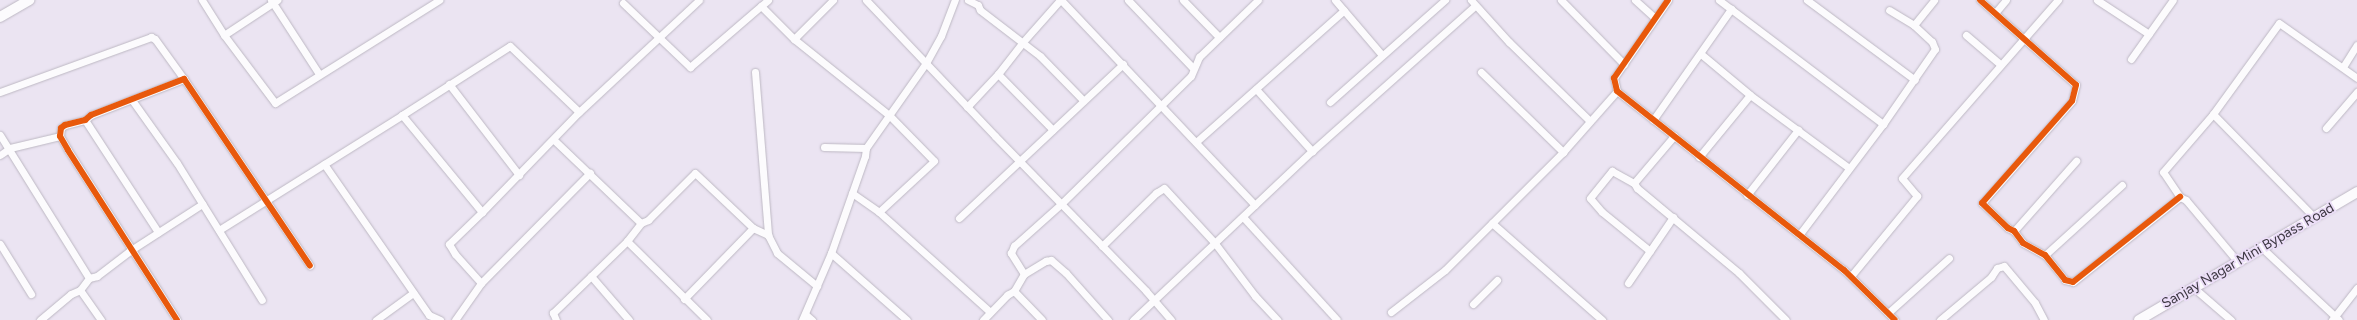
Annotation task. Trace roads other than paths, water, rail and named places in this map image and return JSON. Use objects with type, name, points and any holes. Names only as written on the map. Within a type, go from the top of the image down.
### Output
[{"type":"street","points":[[0,17],[15,4],[30,0]]},
{"type":"street","points":[[202,0],[224,35],[275,103],[439,0]]},
{"type":"street","points":[[481,284],[455,254],[449,244],[554,140],[580,112],[699,0]]},
{"type":"street","points":[[623,3],[690,67],[768,0]]},
{"type":"street","points":[[794,39],[833,0]]},
{"type":"street","points":[[866,0],[967,107],[1155,301],[1171,320]]},
{"type":"street","points":[[812,320],[804,317],[831,253],[865,156],[866,148],[926,63],[942,36],[955,0]]},
{"type":"street","points":[[968,0],[980,3],[980,10],[1040,56],[1083,100]]},
{"type":"street","points":[[967,107],[998,74],[1022,43],[1060,0],[1123,64],[1255,205]]},
{"type":"street","points":[[1128,0],[1193,68]]},
{"type":"street","points":[[1183,0],[1219,37]]},
{"type":"street","points":[[1024,274],[1011,253],[1014,246],[1061,204],[1160,104],[1191,76],[1193,68],[1199,57],[1258,0]]},
{"type":"street","points":[[1335,0],[1382,55]]},
{"type":"street","points":[[1330,102],[1445,0]]},
{"type":"street","points":[[1561,0],[1624,64]]},
{"type":"street","points":[[1635,0],[1655,18]]},
{"type":"street","points":[[1668,0],[1614,78],[1617,91],[1851,276],[1895,320]]},
{"type":"street","points":[[1719,0],[1883,124]]},
{"type":"street","points":[[1807,0],[1915,80]]},
{"type":"street","points":[[1914,25],[1934,0]]},
{"type":"street","points":[[1980,0],[2076,85],[2072,101],[1982,202],[2008,228],[2014,231],[2023,243],[2045,255],[2065,280],[2074,282],[2170,207],[2180,197]]},
{"type":"street","points":[[1995,12],[2006,0]]},
{"type":"street","points":[[1851,276],[1917,196],[1902,178],[2000,64],[2058,0]]},
{"type":"street","points":[[2097,0],[2149,34]]},
{"type":"street","points":[[2131,59],[2173,0]]},
{"type":"street","points":[[224,35],[273,1],[319,74]]},
{"type":"street","points":[[1133,320],[1155,301],[1214,242],[1243,217],[1312,151],[1473,3],[1590,121]]},
{"type":"street","points":[[761,6],[794,39],[889,115],[934,161],[879,212]]},
{"type":"street","points":[[1196,142],[1344,10]]},
{"type":"street","points":[[1653,120],[1731,10]]},
{"type":"street","points":[[1799,235],[1915,80],[1935,48],[1932,42],[1914,25],[1889,10]]},
{"type":"street","points":[[2238,262],[2186,200],[2180,197],[2163,172],[2213,114],[2279,23],[2357,78]]},
{"type":"street","points":[[1966,35],[2000,64]]},
{"type":"street","points":[[0,92],[151,37],[155,39],[267,200],[310,266]]},
{"type":"street","points":[[2344,68],[2357,45]]},
{"type":"street","points":[[219,230],[510,46],[580,112]]},
{"type":"street","points":[[1701,54],[1750,95],[1849,168]]},
{"type":"street","points":[[959,218],[1076,110],[1083,100],[1123,64]]},
{"type":"street","points":[[755,72],[768,235],[777,253],[816,286]]},
{"type":"street","points":[[1481,72],[1564,152]]},
{"type":"street","points":[[998,74],[1053,130]]},
{"type":"street","points":[[177,320],[130,250],[60,136],[61,128],[65,125],[85,120],[91,115],[184,79]]},
{"type":"street","points":[[449,84],[519,175]]},
{"type":"street","points":[[1256,89],[1312,151]]},
{"type":"street","points":[[1391,312],[1445,270],[1564,152],[1617,91]]},
{"type":"street","points":[[2326,128],[2357,92]]},
{"type":"street","points":[[1699,157],[1750,95]]},
{"type":"street","points":[[132,100],[177,163],[262,300]]},
{"type":"street","points":[[2213,114],[2314,217]]},
{"type":"street","points":[[402,115],[482,212]]},
{"type":"street","points":[[85,120],[158,232]]},
{"type":"street","points":[[1747,195],[1798,130]]},
{"type":"street","points":[[0,135],[10,148],[90,278]]},
{"type":"street","points":[[0,155],[10,148],[60,136]]},
{"type":"street","points":[[1634,183],[1674,136]]},
{"type":"street","points":[[554,140],[641,223]]},
{"type":"street","points":[[824,147],[866,148]]},
{"type":"street","points":[[2014,231],[2076,161]]},
{"type":"street","points":[[324,164],[413,293],[429,314],[440,320]]},
{"type":"street","points":[[1650,251],[1602,212],[1590,198],[1612,172],[1634,183],[1637,188],[1739,273],[1786,320]]},
{"type":"street","points":[[454,320],[481,284],[590,173]]},
{"type":"street","points":[[556,320],[553,313],[627,241],[641,223],[648,220],[695,173],[753,228],[768,235]]},
{"type":"street","points":[[2045,255],[2122,185]]},
{"type":"street","points":[[1102,246],[1156,193],[1164,188],[1214,242],[1255,296],[1276,320]]},
{"type":"street","name":"Sanjay Nagar Mini Bypass Road","points":[[2141,320],[2357,192]]},
{"type":"street","points":[[852,193],[879,212],[990,312]]},
{"type":"street","points":[[40,320],[71,294],[80,290],[90,278],[96,276],[130,250],[202,204]]},
{"type":"street","points":[[1243,217],[1337,320]]},
{"type":"street","points":[[1628,282],[1673,217]]},
{"type":"street","points":[[1492,223],[1602,320]]},
{"type":"street","points":[[684,298],[753,228]]},
{"type":"street","points":[[627,241],[707,320]]},
{"type":"street","points":[[0,244],[31,294]]},
{"type":"street","points":[[2262,248],[2335,319],[2357,288]]},
{"type":"street","points":[[831,253],[907,320]]},
{"type":"street","points":[[1888,313],[1949,258]]},
{"type":"street","points":[[983,320],[1007,295],[1014,291],[1024,274],[1046,261],[1054,262],[1108,320]]},
{"type":"street","points":[[1940,320],[1990,277],[1997,268],[2004,266],[2035,304],[2044,320]]},
{"type":"street","points":[[591,276],[629,320]]},
{"type":"street","points":[[1473,304],[1497,280]]},
{"type":"street","points":[[2194,288],[2231,320]]},
{"type":"street","points":[[80,290],[101,320]]},
{"type":"street","points":[[1014,291],[1042,320]]},
{"type":"street","points":[[376,320],[413,293]]}]
